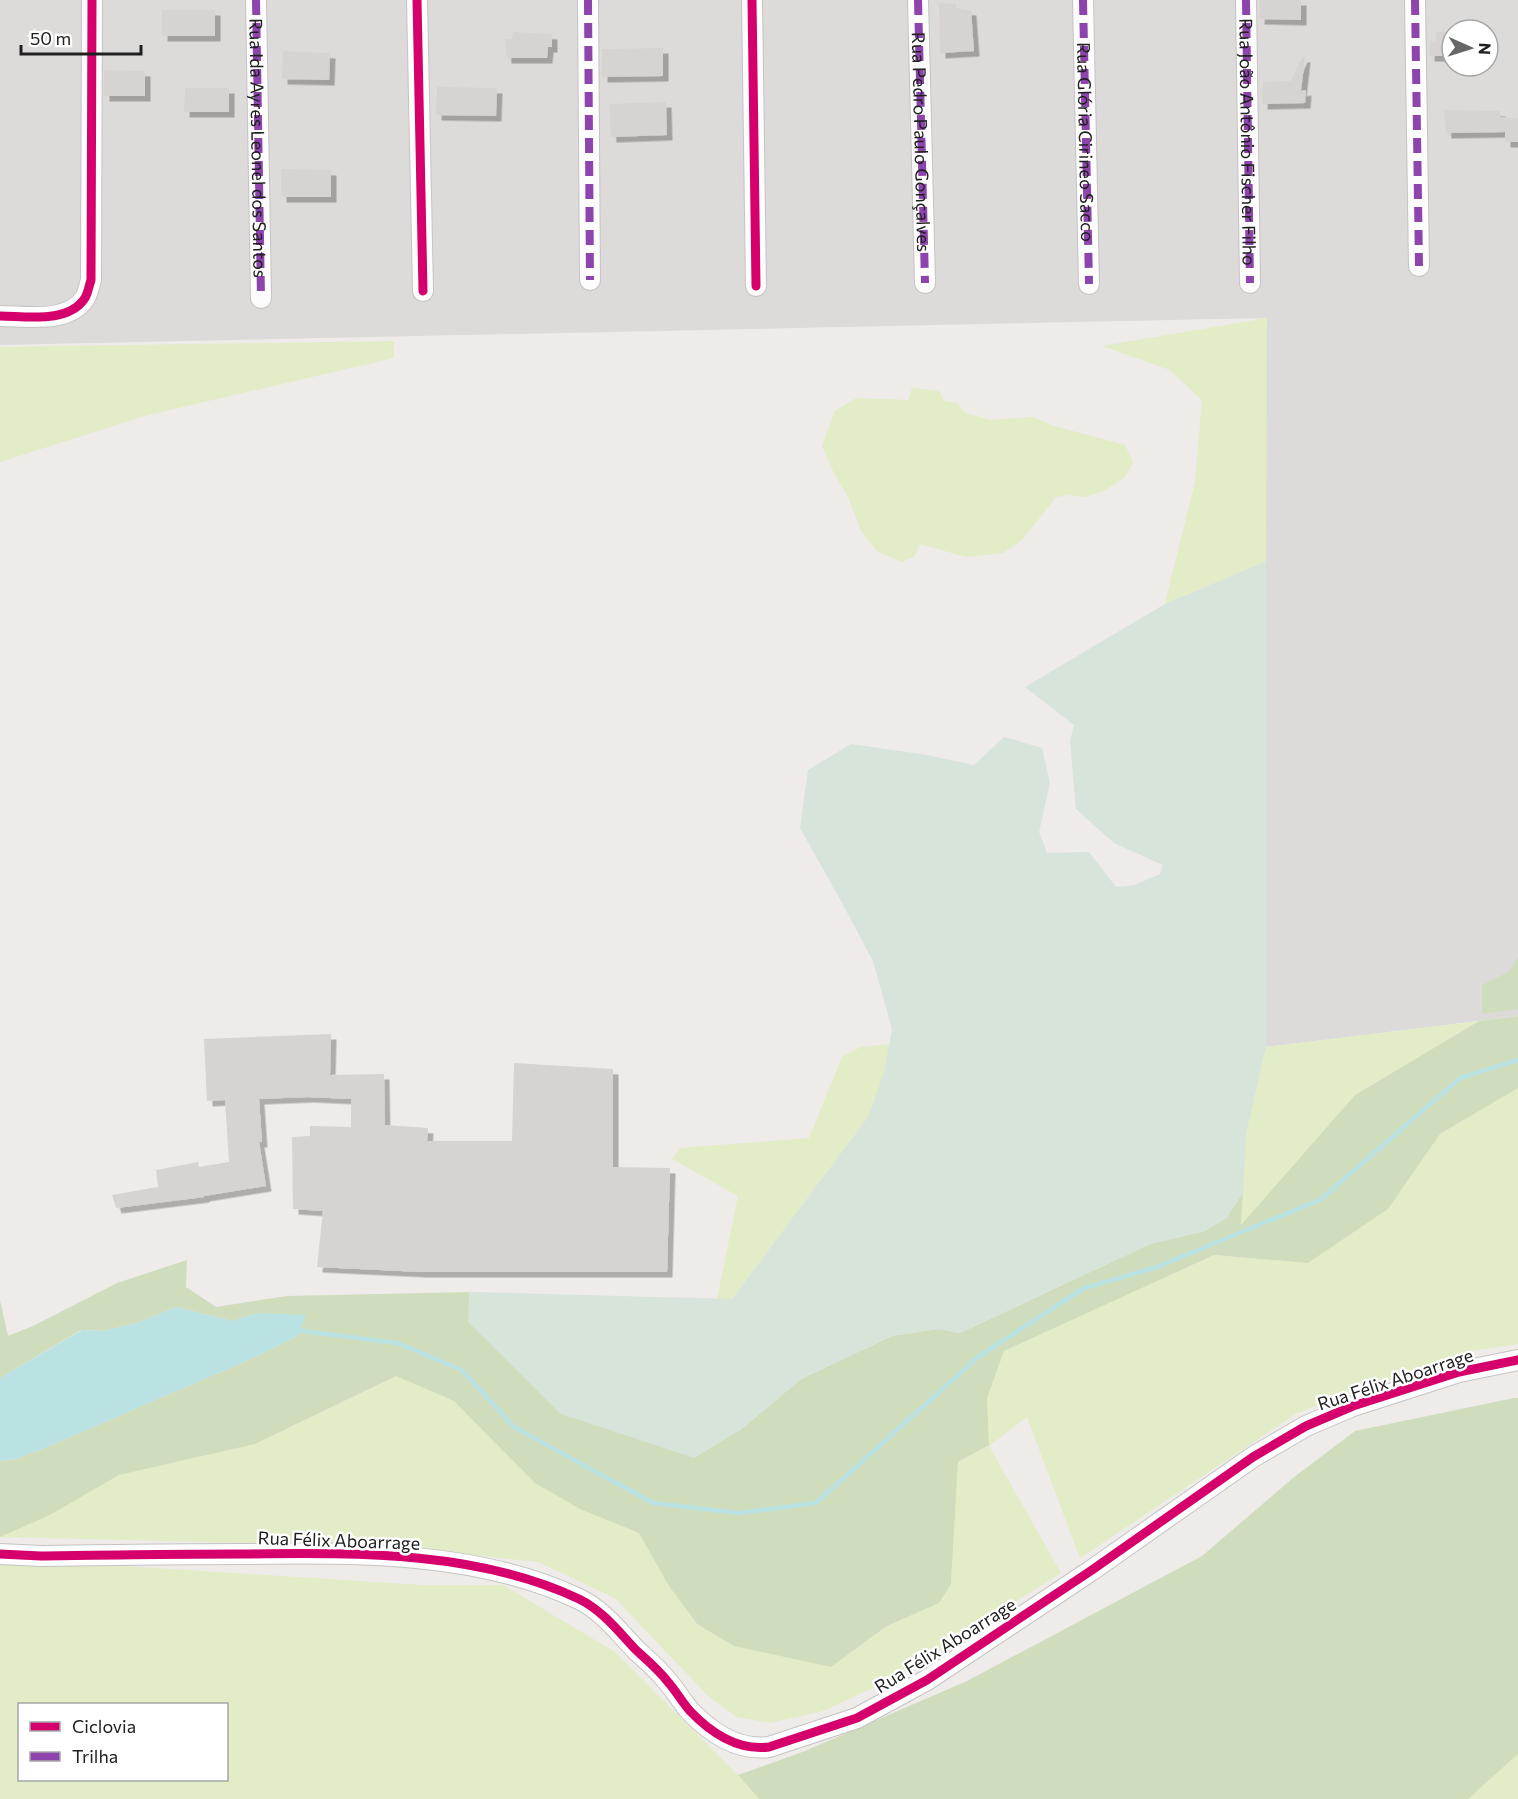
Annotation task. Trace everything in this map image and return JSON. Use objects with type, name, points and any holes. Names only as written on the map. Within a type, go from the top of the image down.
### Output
[{"type":"street","points":[[0,316],[56,316],[74,309],[85,298],[91,280],[92,0]]},
{"type":"street","name":"Rua Ida Ayres Leonel dos Santos","points":[[256,0],[261,298]]},
{"type":"street","points":[[417,0],[423,291]]},
{"type":"street","points":[[588,0],[590,280]]},
{"type":"street","points":[[752,0],[756,286]]},
{"type":"street","name":"Rua Pedro Paulo Gonçalves","points":[[918,0],[925,283]]},
{"type":"street","name":"Rua Glória Cirineo Sacco","points":[[1083,0],[1089,284]]},
{"type":"street","name":"Rua João Antônio Fischer Filho","points":[[1246,0],[1250,284]]},
{"type":"street","points":[[1415,0],[1419,266]]},
{"type":"street","name":"Rua Félix Aboarrage","points":[[0,1554],[41,1556],[299,1553],[386,1555],[441,1561],[508,1573],[538,1582],[581,1600],[596,1610],[668,1680],[689,1710],[714,1733],[747,1748],[769,1747],[857,1718],[927,1680],[1092,1570],[1253,1457],[1306,1426],[1353,1406],[1459,1372],[1518,1360]]},
{"type":"shaded area","points":[[0,0],[1518,0],[1518,1016],[1266,1047],[1266,318],[0,345]]},
{"type":"shaded area","points":[[1266,561],[1266,1047],[1246,1134],[1243,1192],[1227,1218],[1205,1231],[1150,1244],[960,1333],[939,1329],[892,1336],[801,1379],[739,1431],[694,1458],[561,1414],[468,1322],[469,1292],[732,1299],[868,1117],[884,1072],[892,1029],[873,961],[800,828],[808,770],[851,744],[927,755],[974,765],[1004,737],[1042,748],[1050,783],[1039,832],[1047,853],[1089,852],[1116,887],[1135,885],[1160,874],[1163,865],[1114,843],[1076,809],[1070,741],[1074,725],[1025,687],[1165,604]]},
{"type":"green space","points":[[1267,318],[1266,561],[1165,604],[1195,482],[1202,400],[1170,370],[1102,346]]},
{"type":"green space","points":[[394,341],[394,358],[148,415],[0,462],[0,347]]},
{"type":"green space","points":[[912,388],[939,391],[944,401],[957,403],[965,413],[991,420],[1033,417],[1054,426],[1125,445],[1133,462],[1125,477],[1104,491],[1085,497],[1070,495],[1056,497],[1021,541],[1003,553],[966,557],[920,544],[914,557],[902,562],[878,552],[861,531],[849,499],[822,446],[835,411],[856,398],[908,400]]},
{"type":"green space","points":[[1518,958],[1518,1009],[1482,1014],[1482,985],[1508,972]]},
{"type":"green space","points":[[1518,1016],[1518,1088],[1440,1134],[1388,1209],[1308,1263],[1214,1255],[1004,1351],[987,1398],[989,1445],[958,1462],[951,1584],[939,1603],[887,1626],[831,1667],[734,1646],[697,1624],[669,1586],[639,1533],[580,1509],[535,1483],[454,1401],[396,1376],[255,1444],[119,1475],[48,1516],[0,1537],[0,1461],[15,1459],[40,1450],[260,1355],[298,1336],[258,1313],[232,1321],[176,1307],[137,1323],[103,1331],[81,1330],[0,1378],[0,1300],[8,1336],[33,1326],[117,1283],[187,1260],[186,1287],[216,1307],[287,1296],[469,1292],[469,1322],[739,1431],[801,1379],[892,1336],[939,1329],[960,1333],[1150,1244],[1205,1231],[1227,1217],[1243,1192],[1241,1225],[1355,1095],[1479,1021]]},
{"type":"green space","points":[[1479,1021],[1355,1095],[1241,1226],[1246,1134],[1266,1047]]},
{"type":"green space","points":[[890,1044],[884,1072],[868,1117],[732,1299],[717,1299],[738,1196],[672,1159],[680,1148],[809,1138],[842,1057],[861,1047]]},
{"type":"green space","points":[[1518,1088],[1518,1344],[1470,1351],[1297,1413],[1080,1558],[1027,1417],[989,1446],[1061,1573],[895,1678],[823,1711],[770,1723],[737,1717],[707,1695],[615,1598],[538,1562],[385,1546],[0,1537],[48,1516],[119,1475],[255,1444],[396,1376],[454,1401],[535,1483],[580,1509],[639,1533],[669,1586],[697,1625],[831,1667],[891,1624],[939,1603],[951,1584],[958,1462],[989,1445],[987,1398],[1003,1351],[1214,1255],[1308,1263],[1388,1209],[1440,1134]]},
{"type":"green space","points":[[1518,1398],[1518,1754],[1468,1799],[759,1799],[738,1775],[805,1751],[967,1681],[1202,1556],[1293,1478],[1355,1431]]},
{"type":"green space","points":[[0,1558],[422,1585],[503,1585],[615,1652],[759,1799],[0,1799]]},
{"type":"green space","points":[[1518,1754],[1518,1799],[1468,1799]]},
{"type":"water","points":[[176,1307],[232,1321],[258,1313],[306,1315],[298,1336],[260,1355],[40,1450],[15,1459],[0,1461],[0,1378],[82,1330],[103,1331],[137,1323]]},
{"type":"building","points":[[1260,0],[1301,0],[1301,20],[1259,19]]},
{"type":"building","points":[[939,3],[956,4],[956,9],[971,10],[974,51],[940,53]]},
{"type":"building","points":[[162,10],[215,10],[215,36],[162,36]]},
{"type":"building","points":[[513,32],[552,34],[552,47],[548,47],[547,58],[506,58],[505,39],[512,39]]},
{"type":"building","points":[[1436,32],[1440,32],[1440,56],[1429,56],[1430,41],[1436,42]]},
{"type":"building","points":[[663,48],[663,76],[602,77],[602,49]]},
{"type":"building","points":[[283,51],[330,53],[329,80],[282,79]]},
{"type":"building","points":[[1302,57],[1305,57],[1301,91],[1306,90],[1305,103],[1262,104],[1263,82],[1291,81]]},
{"type":"building","points":[[104,70],[145,71],[145,96],[104,96]]},
{"type":"building","points":[[437,87],[497,88],[496,116],[436,115]]},
{"type":"building","points":[[185,88],[229,88],[229,112],[184,112]]},
{"type":"building","points":[[666,102],[667,135],[611,137],[609,104]]},
{"type":"building","points":[[1444,110],[1500,111],[1500,117],[1518,118],[1518,142],[1505,142],[1505,132],[1446,133]]},
{"type":"building","points":[[281,169],[331,170],[331,197],[281,197]]},
{"type":"building","points":[[331,1034],[330,1075],[384,1074],[385,1125],[428,1128],[427,1141],[512,1141],[514,1063],[613,1069],[613,1167],[670,1168],[667,1272],[422,1272],[317,1267],[323,1211],[293,1209],[292,1137],[310,1136],[310,1126],[351,1127],[351,1099],[308,1097],[259,1099],[262,1142],[259,1142],[266,1186],[204,1197],[116,1208],[112,1195],[158,1187],[156,1170],[198,1162],[199,1167],[229,1162],[225,1100],[207,1101],[204,1039]]},
{"type":"waterway","points":[[295,1330],[397,1343],[462,1370],[514,1427],[653,1503],[739,1513],[816,1503],[978,1357],[1084,1288],[1154,1268],[1320,1200],[1460,1078],[1518,1060]]},
{"type":"marked path","points":[[256,0],[261,298]]},
{"type":"marked path","points":[[588,0],[590,280]]},
{"type":"marked path","points":[[918,0],[925,283]]},
{"type":"marked path","points":[[1083,0],[1089,284]]},
{"type":"marked path","points":[[1246,0],[1250,283]]},
{"type":"marked path","points":[[1415,0],[1419,266]]},
{"type":"cycle path","points":[[0,316],[46,317],[68,312],[85,298],[91,280],[92,0]]},
{"type":"cycle path","points":[[417,0],[423,291]]},
{"type":"cycle path","points":[[752,0],[756,286]]},
{"type":"cycle path","points":[[0,1554],[41,1556],[370,1555],[456,1563],[498,1571],[539,1583],[579,1599],[595,1609],[657,1669],[690,1711],[707,1726],[735,1743],[757,1748],[769,1747],[857,1718],[927,1680],[1092,1570],[1253,1457],[1306,1426],[1353,1406],[1459,1372],[1518,1360]]}]
